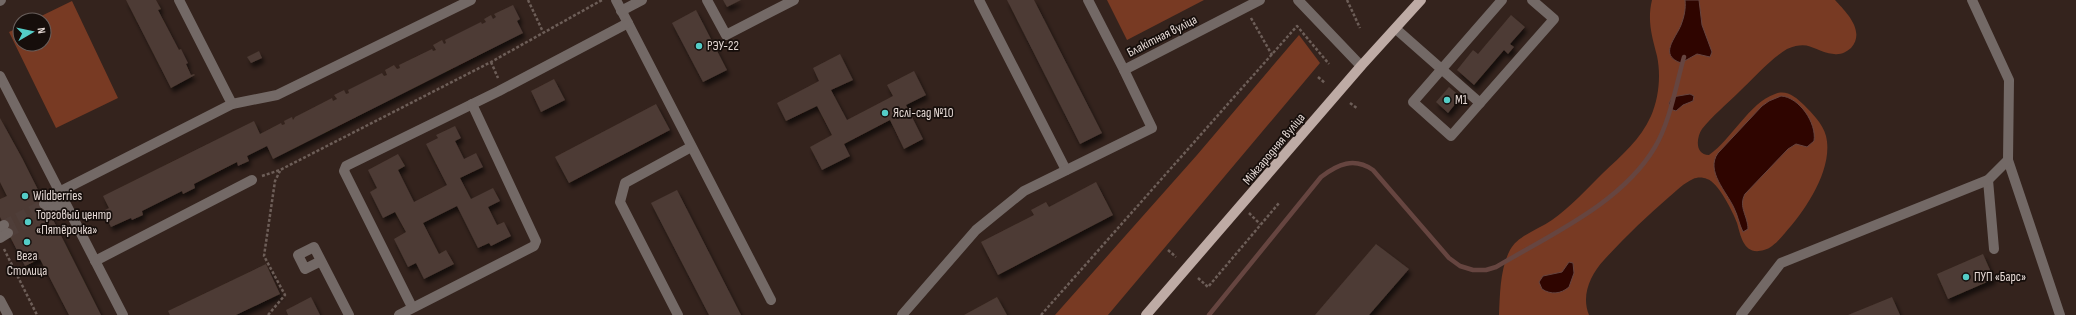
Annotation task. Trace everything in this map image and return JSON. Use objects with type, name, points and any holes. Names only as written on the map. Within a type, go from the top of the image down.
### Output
[{"type":"main road","name":"Міжгародняя вуліца","points":[[1146,315],[1242,206],[1361,66],[1421,0]]},
{"type":"street","points":[[180,0],[232,104]]},
{"type":"street","points":[[46,208],[62,197],[232,104],[278,95],[471,0]]},
{"type":"street","points":[[616,0],[771,300]]},
{"type":"street","points":[[621,11],[642,0]]},
{"type":"street","points":[[707,0],[726,35],[794,0]]},
{"type":"street","points":[[979,0],[1066,170]]},
{"type":"street","name":"Блакітная вуліца","points":[[1088,0],[1124,70],[1260,0]]},
{"type":"street","points":[[1298,0],[1361,66]]},
{"type":"street","points":[[1502,0],[1413,102],[1451,136],[1554,19],[1532,0]]},
{"type":"street","points":[[1972,0],[2009,80],[2008,160],[2060,315]]},
{"type":"street","points":[[412,307],[344,171],[346,166],[349,163],[503,89],[628,23]]},
{"type":"street","points":[[1396,29],[1480,103]]},
{"type":"street","points":[[902,315],[976,230],[1024,191],[1152,128],[1124,70]]},
{"type":"street","points":[[0,76],[123,315]]},
{"type":"street","points":[[399,315],[412,307],[534,246],[536,241],[472,104]]},
{"type":"street","points":[[678,315],[620,202],[624,183],[691,147]]},
{"type":"street","points":[[1741,315],[1781,263],[1988,180],[2008,160]]},
{"type":"street","points":[[95,261],[252,180]]},
{"type":"street","points":[[1988,180],[1994,250]]},
{"type":"street","points":[[321,261],[349,315]]},
{"type":"street","points":[[0,300],[8,315]]},
{"type":"path","points":[[528,0],[543,32]]},
{"type":"path","points":[[252,180],[280,170],[491,62],[602,0]]},
{"type":"path","points":[[1347,0],[1360,28]]},
{"type":"path","points":[[1246,8],[1272,55]]},
{"type":"path","points":[[1041,315],[1297,26],[1329,64]]},
{"type":"path","points":[[491,62],[503,89]]},
{"type":"path","points":[[1318,77],[1325,83]]},
{"type":"path","points":[[1350,103],[1358,109]]},
{"type":"path","points":[[268,315],[286,295],[264,256],[275,180],[280,170]]},
{"type":"path","points":[[1198,278],[1208,287],[1279,203]]},
{"type":"path","points":[[1242,206],[1260,224]]},
{"type":"path","points":[[0,242],[37,315]]},
{"type":"path","points":[[1168,250],[1176,257]]},
{"type":"shaded area","points":[[1107,0],[1204,0],[1127,40]]},
{"type":"shaded area","points":[[1652,0],[1835,0],[1844,10],[1853,22],[1855,29],[1855,42],[1851,48],[1843,53],[1837,54],[1827,53],[1802,45],[1795,46],[1780,53],[1710,119],[1702,129],[1698,141],[1701,152],[1709,155],[1757,105],[1775,94],[1783,92],[1787,93],[1801,102],[1814,115],[1825,132],[1827,149],[1826,162],[1816,189],[1801,213],[1781,238],[1770,247],[1757,251],[1748,248],[1744,244],[1732,212],[1725,198],[1716,186],[1705,178],[1695,178],[1680,187],[1652,212],[1599,266],[1588,286],[1586,300],[1589,315],[1499,315],[1502,273],[1510,250],[1518,240],[1547,224],[1578,198],[1630,147],[1642,132],[1651,116],[1656,102],[1659,79],[1657,56],[1650,22]]},
{"type":"shaded area","points":[[1685,0],[1699,0],[1702,25],[1712,52],[1710,57],[1697,54],[1681,63],[1674,60],[1671,56],[1670,46],[1683,19]]},
{"type":"shaded area","points":[[72,1],[118,98],[56,128],[19,52],[52,52],[52,12],[49,12]]},
{"type":"shaded area","points":[[12,31],[12,38],[9,32]]},
{"type":"shaded area","points":[[1299,35],[1320,63],[1108,315],[1055,315],[1197,155]]},
{"type":"shaded area","points":[[1690,94],[1694,96],[1693,101],[1683,105],[1676,111],[1670,109],[1669,103],[1672,97]]},
{"type":"shaded area","points":[[1781,96],[1788,97],[1794,101],[1805,112],[1813,127],[1814,141],[1807,147],[1796,144],[1788,149],[1745,194],[1743,199],[1743,207],[1748,229],[1743,232],[1734,208],[1718,181],[1714,167],[1715,160],[1718,153],[1762,106]]},
{"type":"shaded area","points":[[1569,262],[1573,263],[1574,273],[1569,287],[1556,293],[1542,289],[1539,282],[1543,276],[1562,272]]},
{"type":"building","points":[[126,0],[156,0],[161,9],[158,10],[179,50],[181,49],[188,63],[186,64],[191,75],[195,75],[171,88]]},
{"type":"building","points":[[723,0],[741,0],[727,7]]},
{"type":"building","points":[[1007,0],[1034,0],[1102,133],[1080,144]]},
{"type":"building","points":[[513,5],[520,19],[517,21],[523,33],[273,159],[267,146],[247,156],[249,161],[238,166],[237,162],[194,184],[195,188],[183,194],[182,191],[142,211],[143,215],[132,220],[131,218],[111,227],[103,211],[109,208],[103,196],[254,121],[260,134],[281,123],[282,125],[285,124],[284,121],[292,117],[293,120],[295,117],[332,98],[333,101],[337,99],[334,95],[344,90],[346,94],[349,93],[348,90],[382,73],[384,76],[387,75],[385,70],[394,65],[397,69],[400,68],[399,65],[432,49],[433,51],[436,50],[433,45],[442,40],[444,44],[446,43],[445,40],[481,22],[482,24],[486,22],[484,19],[491,15],[493,19],[496,17],[494,14]]},
{"type":"building","name":"РЭУ-22","points":[[696,10],[727,70],[703,82],[672,23]]},
{"type":"building","points":[[1511,15],[1525,27],[1510,44],[1514,47],[1508,54],[1504,50],[1474,85],[1457,70],[1473,50],[1478,54]]},
{"type":"building","points":[[259,51],[262,58],[251,63],[247,57]]},
{"type":"building","name":"Яслі-сад №10","points":[[840,54],[853,80],[831,90],[847,120],[893,96],[887,85],[914,71],[926,95],[906,105],[923,139],[904,149],[890,120],[844,144],[850,156],[822,170],[810,147],[832,135],[817,106],[786,121],[777,103],[819,81],[813,68]]},
{"type":"building","points":[[554,79],[565,100],[541,112],[531,91]]},
{"type":"building","points":[[1449,87],[1461,97],[1448,113],[1436,102]]},
{"type":"building","points":[[656,104],[670,130],[569,183],[555,157]]},
{"type":"building","points":[[0,118],[22,158],[101,315],[69,315],[40,259],[25,266],[0,217],[0,199],[7,196],[0,182]]},
{"type":"building","points":[[455,126],[461,138],[455,141],[464,159],[476,153],[483,167],[460,178],[471,199],[493,188],[500,201],[488,207],[497,225],[504,222],[511,236],[491,246],[489,243],[478,248],[457,206],[423,223],[439,254],[446,250],[454,264],[424,279],[416,263],[408,267],[394,239],[406,232],[395,212],[383,218],[370,192],[377,188],[368,170],[398,154],[405,166],[398,170],[414,202],[447,185],[426,144],[438,138],[436,135]]},
{"type":"building","points":[[1096,182],[1113,215],[998,275],[981,242],[1034,215],[1031,210],[1046,202],[1049,207]]},
{"type":"building","points":[[677,190],[741,315],[709,315],[651,203]]},
{"type":"building","points":[[1376,244],[1409,269],[1369,315],[1315,315]]},
{"type":"building","name":"ПУП «Барс»","points":[[1983,254],[1994,279],[1948,299],[1937,274]]},
{"type":"building","points":[[266,264],[280,294],[236,315],[170,315],[168,311]]},
{"type":"building","points":[[311,297],[320,315],[288,315],[286,310]]},
{"type":"building","points":[[997,297],[1007,315],[964,315]]},
{"type":"building","points":[[1892,297],[1900,315],[1848,315]]},
{"type":"waterway","points":[[1209,315],[1321,177],[1346,164],[1359,164],[1373,170],[1449,258],[1460,266],[1473,270],[1486,270],[1496,267],[1583,216],[1624,185],[1641,167],[1655,147],[1665,126],[1684,57]]},
{"type":"tunnel","points":[[4,225],[44,204]]},
{"type":"tunnel","points":[[8,233],[48,212]]},
{"type":"place","name":"РЭУ-22","points":[[699,46]]},
{"type":"place","name":"М1","points":[[1447,100]]},
{"type":"place","name":"Яслі-сад №10","points":[[885,113]]},
{"type":"place","name":"Wildberries","points":[[25,196]]},
{"type":"place","name":"Торговый центр «Пятёрочка»","points":[[28,222]]},
{"type":"place","name":"Вега Столица","points":[[27,242]]},
{"type":"place","name":"ПУП «Барс»","points":[[1966,277]]}]
